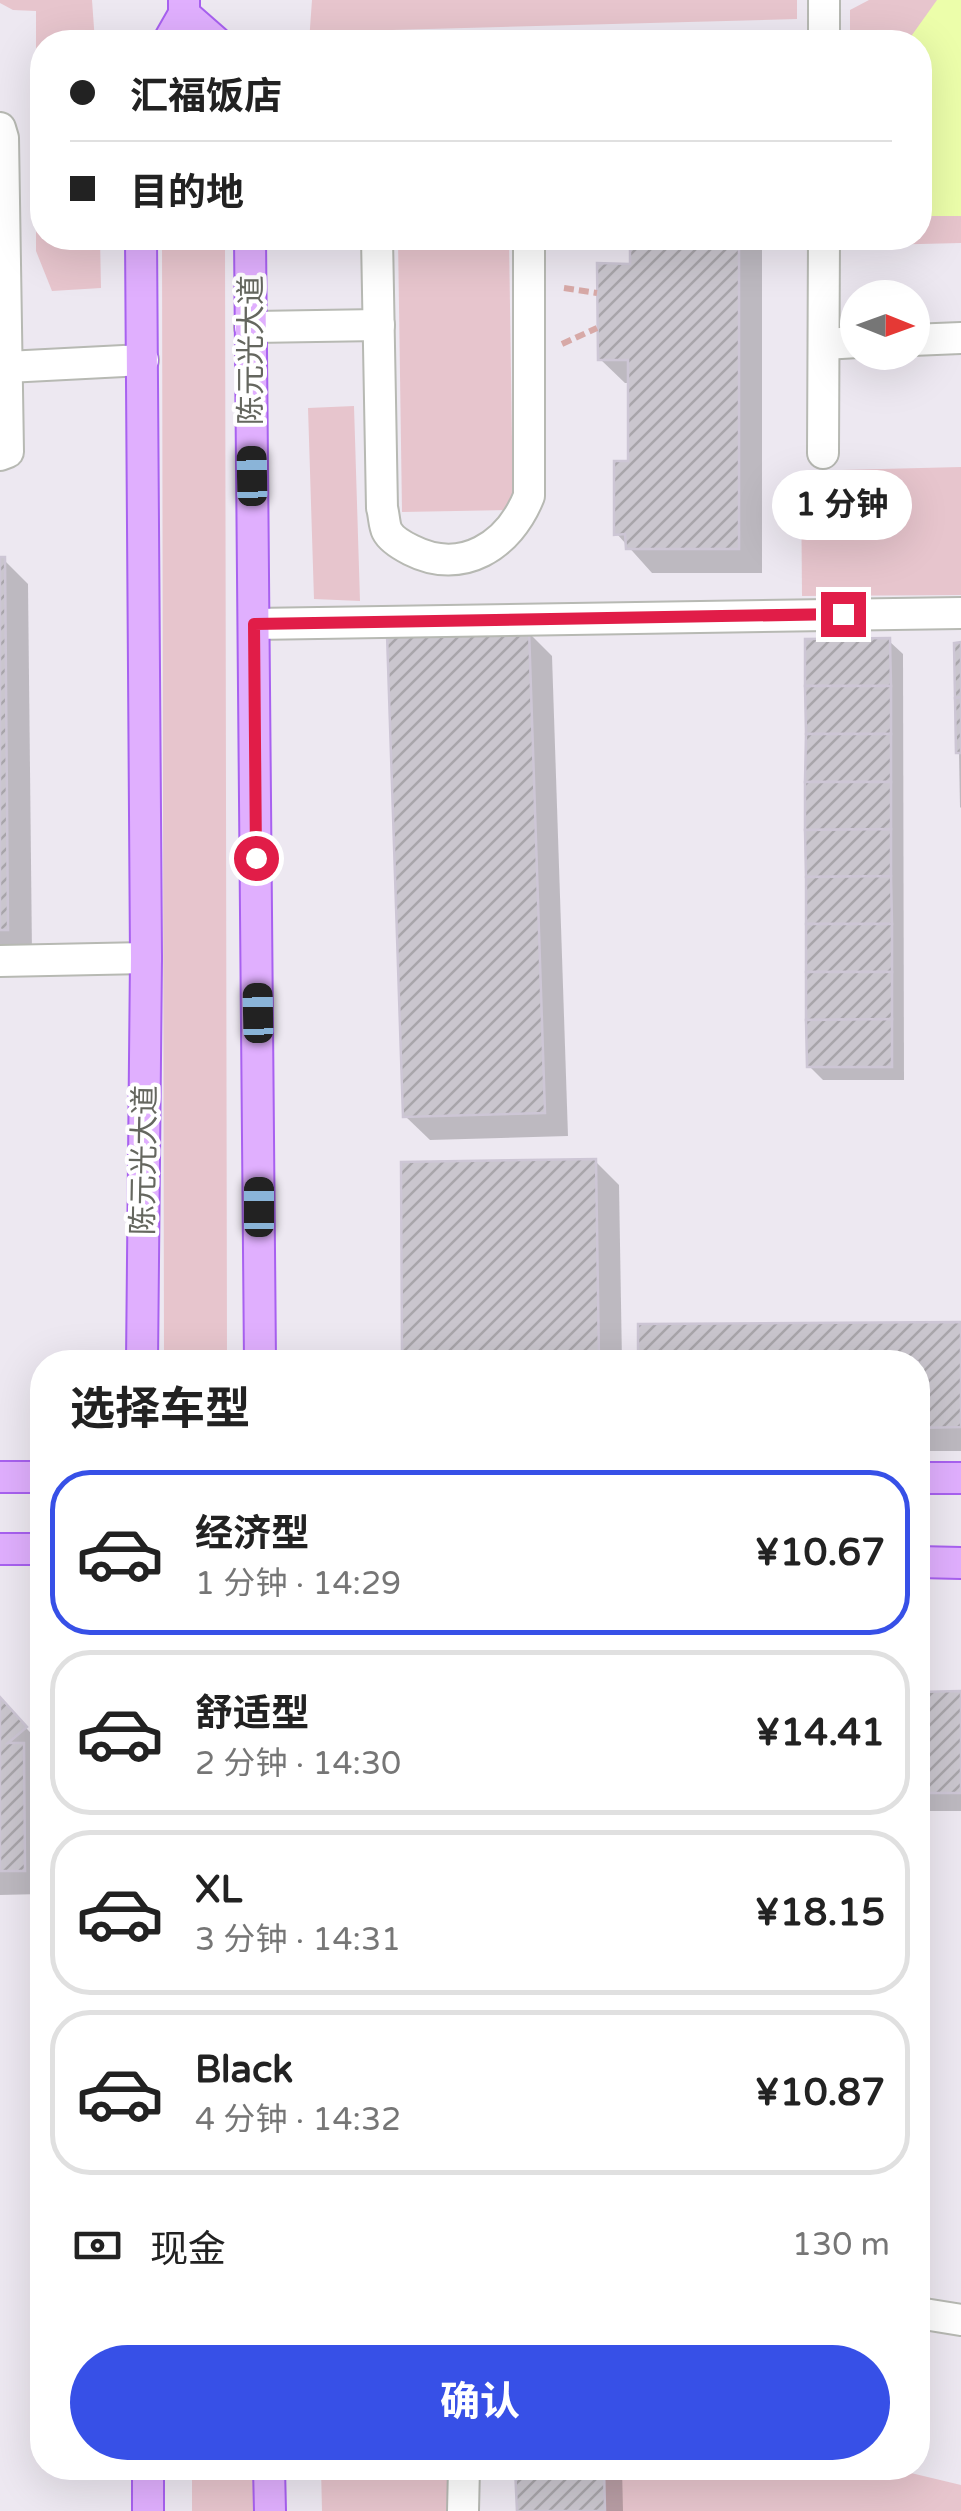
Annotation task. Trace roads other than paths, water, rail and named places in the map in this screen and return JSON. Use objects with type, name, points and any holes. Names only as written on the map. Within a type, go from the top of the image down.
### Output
[{"type":"main road","points":[[173,30],[184,7],[205,30]]},
{"type":"main road","name":"陈元光大道","points":[[141,250],[146,958],[142,1350]]},
{"type":"main road","name":"陈元光大道","points":[[250,250],[260,1350]]},
{"type":"main road","points":[[0,1477],[30,1477]]},
{"type":"main road","points":[[930,1478],[961,1478]]},
{"type":"main road","points":[[0,1549],[30,1549]]},
{"type":"main road","points":[[930,1562],[961,1563]]},
{"type":"main road","points":[[148,2480],[148,2511]]},
{"type":"main road","points":[[269,2480],[270,2511]]},
{"type":"street","points":[[824,0],[824,30]]},
{"type":"street","points":[[0,128],[8,452],[0,455]]},
{"type":"street","points":[[378,250],[382,508],[387,532],[424,557],[450,561],[477,554],[501,539],[520,519],[528,496],[528,250]]},
{"type":"street","points":[[823,453],[824,250]]},
{"type":"street","points":[[250,326],[379,325]]},
{"type":"street","points":[[930,339],[961,338]]},
{"type":"street","points":[[824,344],[840,343]]},
{"type":"street","points":[[7,367],[142,360]]},
{"type":"street","points":[[254,624],[961,612]]},
{"type":"street","points":[[0,961],[146,958]]},
{"type":"street","points":[[930,2316],[961,2320]]},
{"type":"street","points":[[464,2480],[464,2511]]}]
